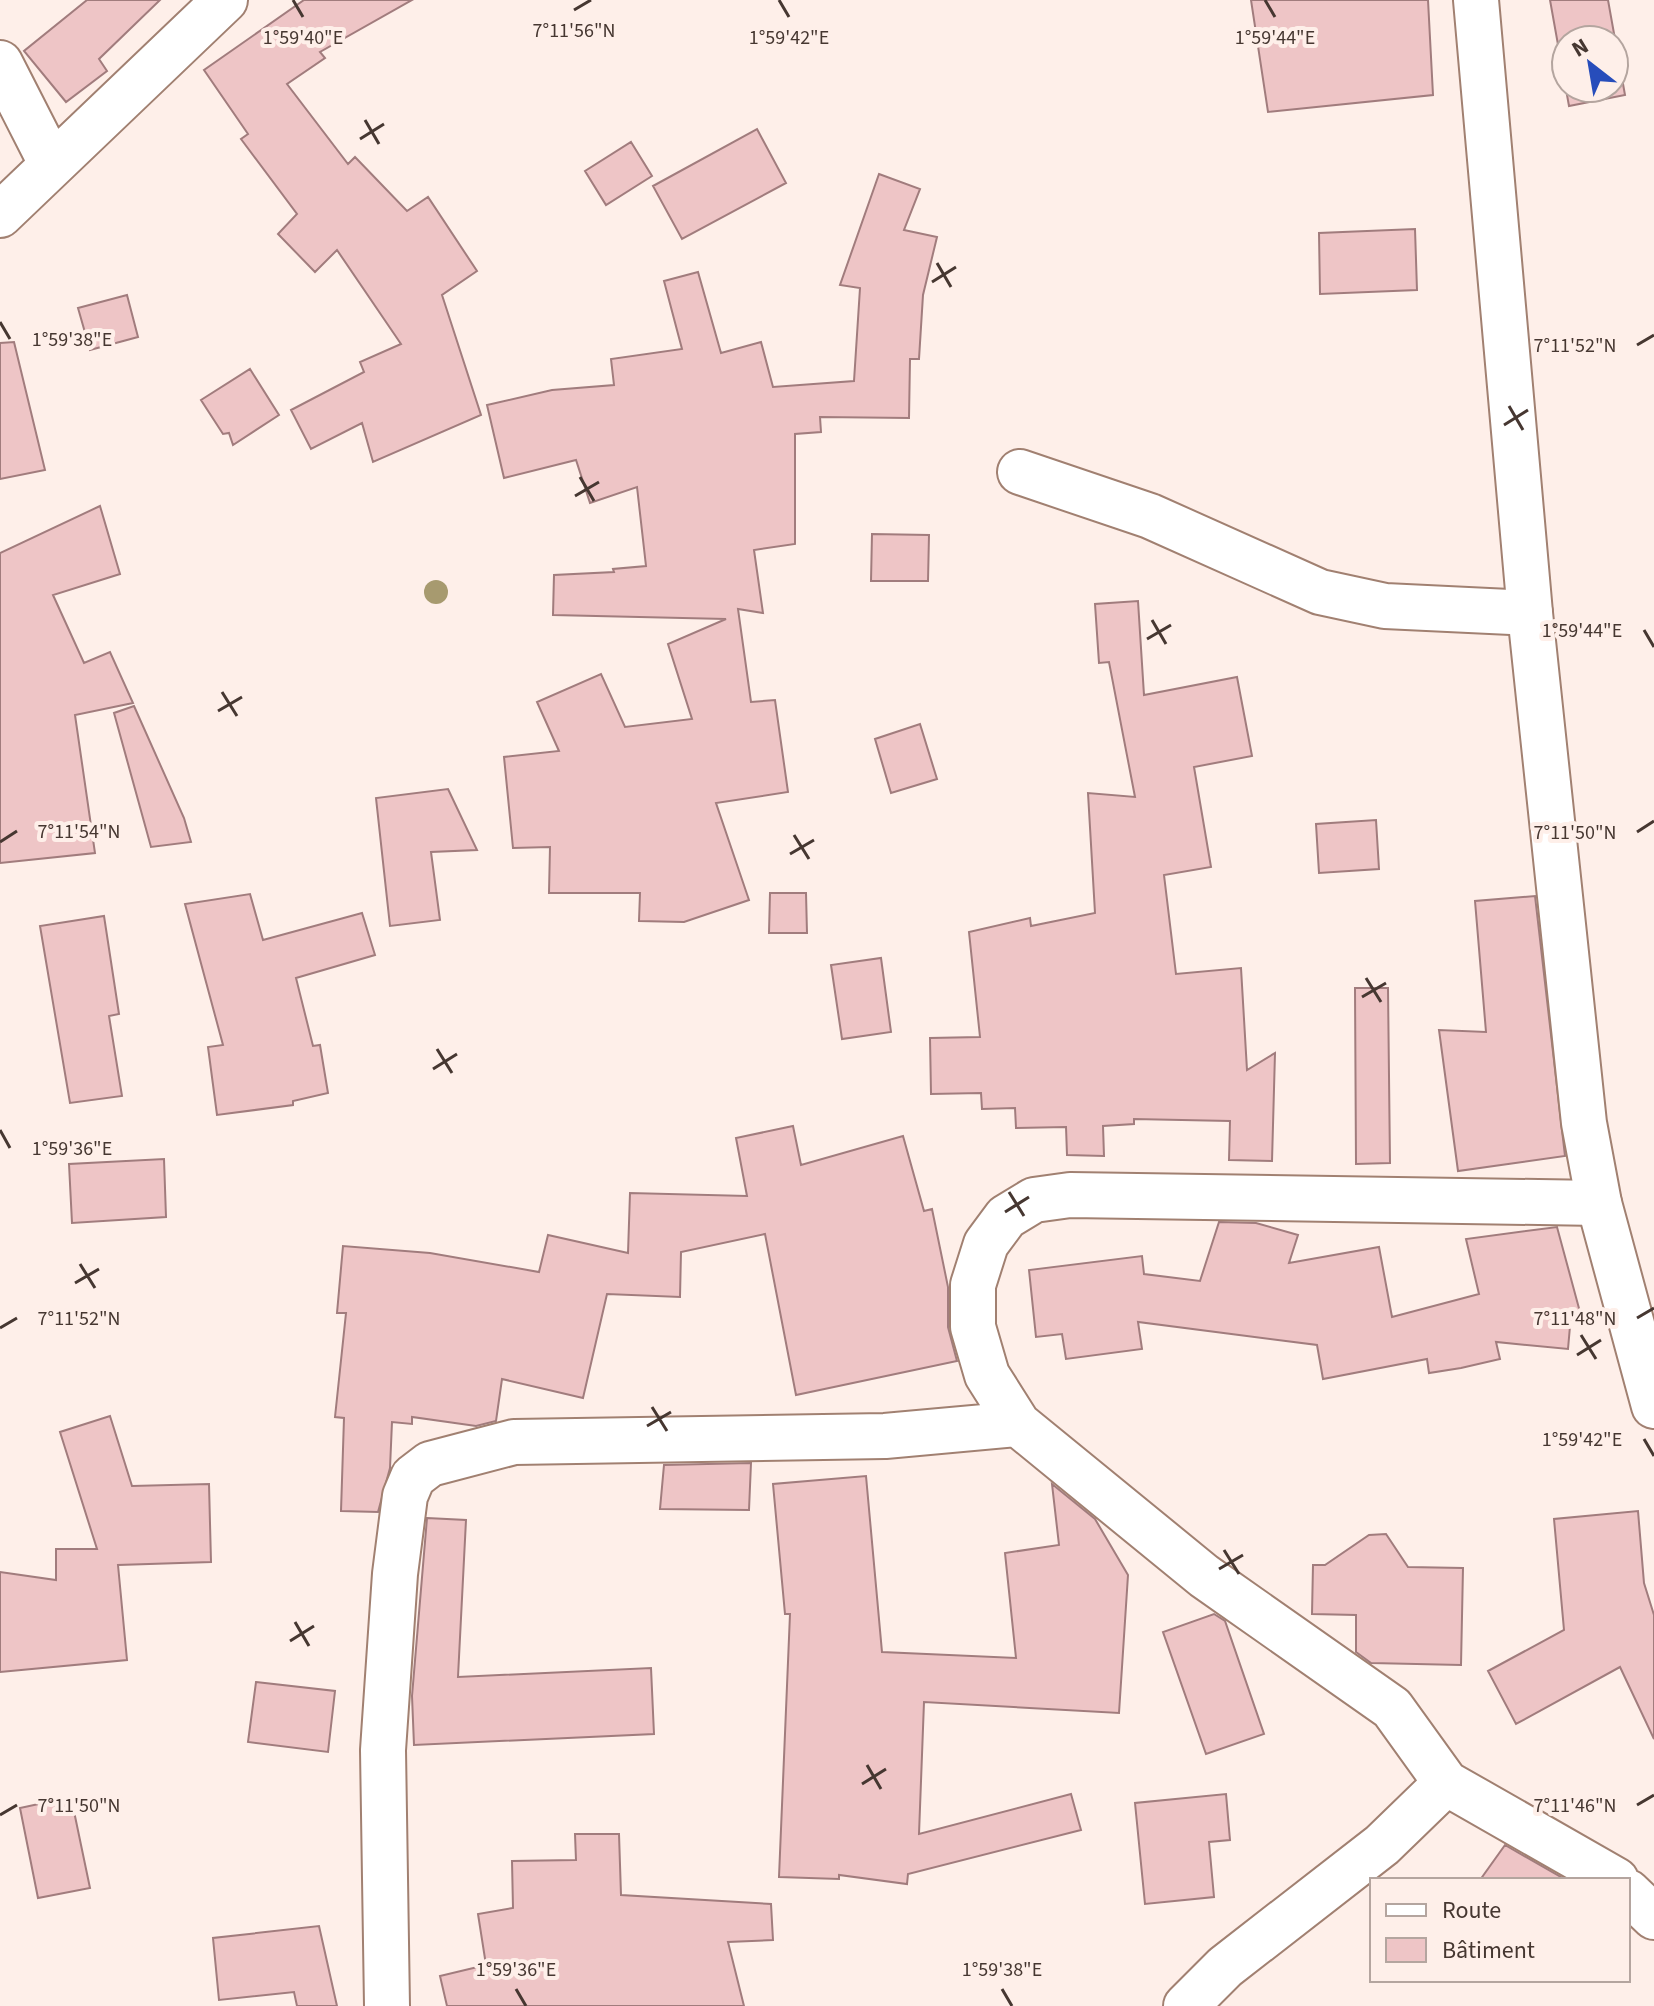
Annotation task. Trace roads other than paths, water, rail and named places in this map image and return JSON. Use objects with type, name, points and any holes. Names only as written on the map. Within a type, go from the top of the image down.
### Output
[{"type":"street","points":[[0,215],[225,0]]},
{"type":"street","points":[[1476,0],[1530,613],[1584,1123],[1599,1203],[1654,1406]]},
{"type":"street","points":[[0,63],[52,165]]},
{"type":"street","points":[[1020,472],[1150,516],[1320,592],[1385,606],[1530,613]]},
{"type":"street","points":[[1599,1203],[1070,1195],[1034,1200],[1006,1217],[986,1244],[973,1285],[973,1327],[987,1375],[1018,1424],[1204,1576],[1392,1708],[1446,1783],[1612,1878]]},
{"type":"street","points":[[387,2006],[383,1750],[395,1574],[405,1496],[413,1477],[430,1464],[514,1442],[885,1436],[1018,1424]]},
{"type":"street","points":[[1186,2006],[1225,1967],[1382,1845],[1446,1783]]},
{"type":"street","points":[[1630,1894],[1654,1917]]}]
